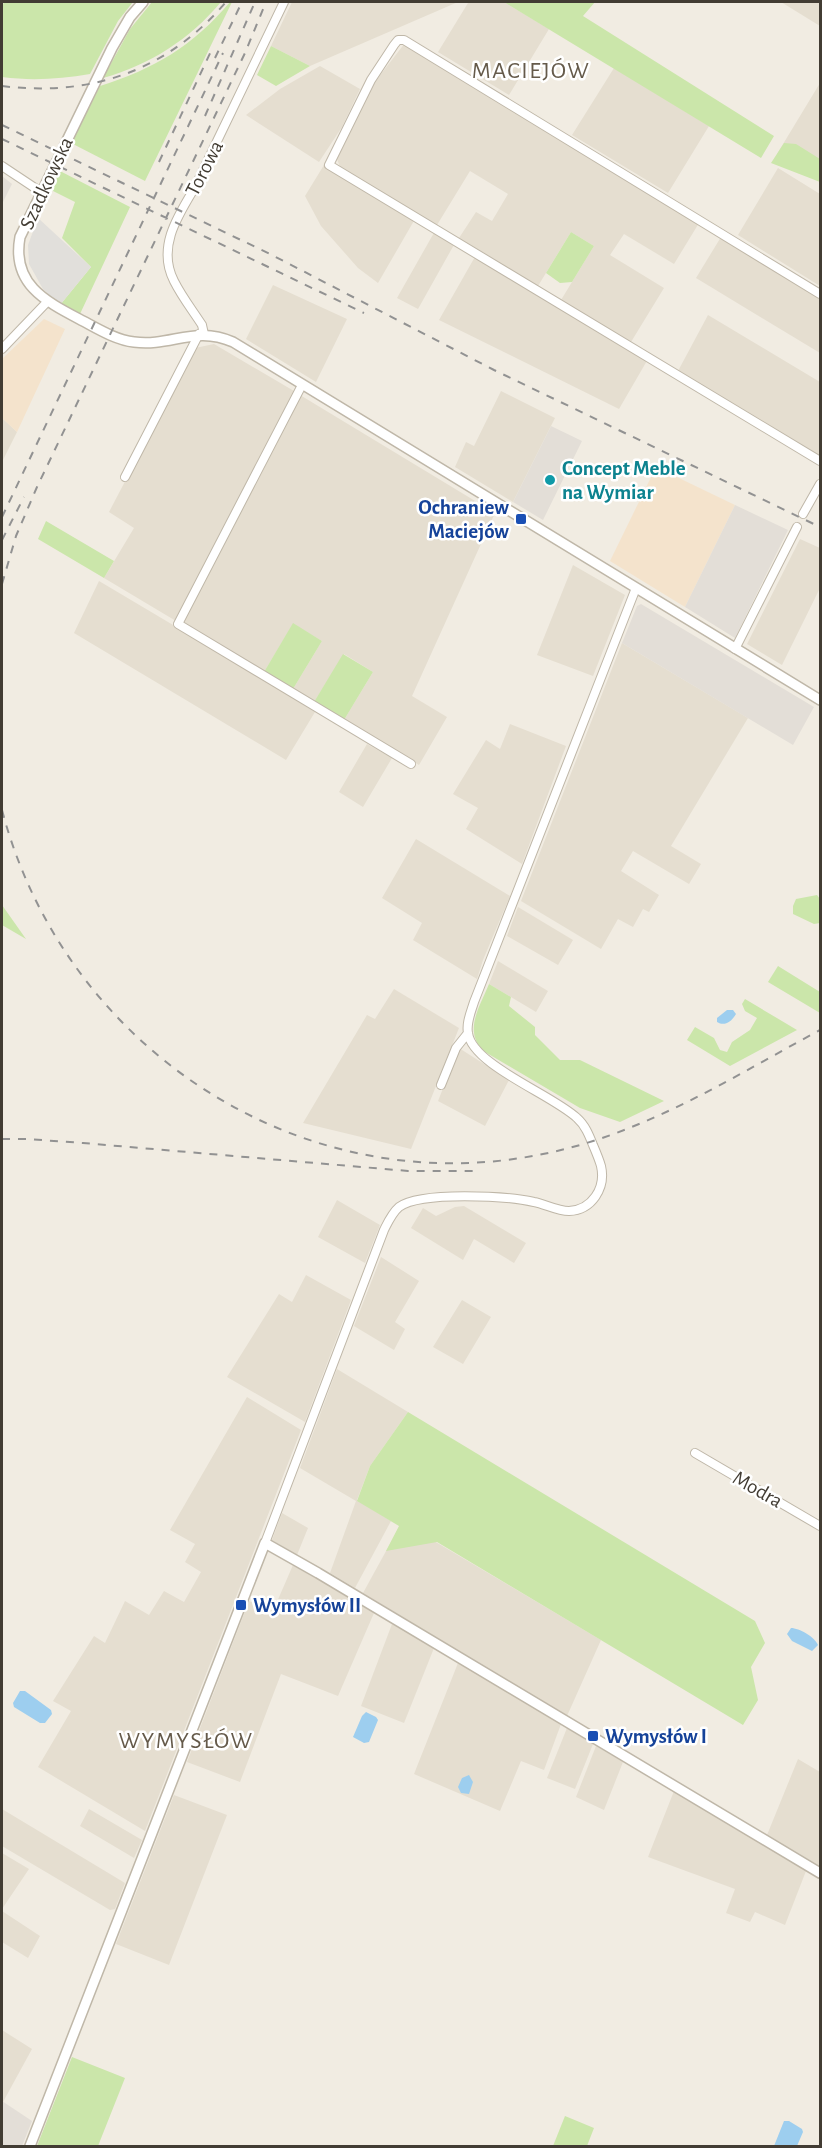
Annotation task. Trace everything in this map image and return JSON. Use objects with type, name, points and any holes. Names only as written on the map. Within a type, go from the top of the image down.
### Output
[{"type":"street","name":"Szadkowska","points":[[143,2],[130,17],[112,48],[20,237],[18,258],[23,273],[38,295],[105,332],[127,341],[153,342],[201,334],[233,342],[820,700]]},
{"type":"street","name":"Torowa","points":[[201,334],[200,322],[172,277],[167,260],[169,240],[177,217],[194,189],[285,2]]},
{"type":"street","points":[[820,294],[404,40],[398,40],[371,80],[329,165],[820,460]]},
{"type":"street","points":[[2,166],[40,192]]},
{"type":"street","points":[[2,349],[47,302]]},
{"type":"street","points":[[124,477],[201,334]]},
{"type":"street","points":[[302,385],[178,624],[411,764]]},
{"type":"street","points":[[803,514],[820,484]]},
{"type":"street","points":[[735,649],[797,527]]},
{"type":"street","points":[[30,2146],[265,1543],[384,1230],[395,1212],[408,1202],[420,1199],[501,1198],[535,1202],[567,1211],[586,1206],[594,1200],[600,1188],[601,1167],[582,1123],[563,1107],[485,1059],[474,1048],[468,1034],[468,1024],[474,1002],[636,588]]},
{"type":"street","points":[[441,1085],[456,1048],[468,1034]]},
{"type":"street","name":"Modra","points":[[695,1453],[820,1526]]},
{"type":"street","points":[[265,1543],[820,1873]]},
{"type":"shaded area","points":[[292,2],[458,2],[310,66],[271,46]]},
{"type":"shaded area","points":[[504,2],[549,29],[509,95],[438,52],[468,3]]},
{"type":"shaded area","points":[[781,2],[820,2],[820,26]]},
{"type":"shaded area","points":[[405,43],[699,223],[674,264],[624,234],[610,255],[664,288],[631,342],[561,300],[594,246],[571,232],[538,286],[459,238],[476,212],[492,221],[508,194],[470,171],[437,225],[340,167],[337,159],[374,83]]},
{"type":"shaded area","points":[[320,66],[360,89],[342,127],[319,162],[246,115],[280,89]]},
{"type":"shaded area","points":[[614,68],[709,126],[668,193],[572,135]]},
{"type":"shaded area","points":[[820,83],[820,180],[777,154]]},
{"type":"shaded area","points":[[324,165],[415,219],[378,283],[358,268],[321,226],[305,196]]},
{"type":"shaded area","points":[[778,168],[820,194],[820,286],[738,235]]},
{"type":"shaded area","points":[[2,176],[12,184],[2,204]]},
{"type":"shaded area","points":[[38,218],[91,267],[60,305],[43,289],[29,264],[28,245]]},
{"type":"shaded area","points":[[435,231],[455,243],[418,309],[397,298]]},
{"type":"shaded area","points":[[721,237],[820,297],[820,353],[696,278]]},
{"type":"shaded area","points":[[476,255],[648,359],[619,409],[439,320]]},
{"type":"shaded area","points":[[273,285],[347,319],[316,382],[246,339]]},
{"type":"shaded area","points":[[708,315],[820,382],[820,457],[678,371]]},
{"type":"shaded area","points":[[44,319],[65,329],[17,432],[2,418],[2,359]]},
{"type":"shaded area","points":[[214,344],[294,391],[176,621],[104,578],[134,528],[109,512],[195,348]]},
{"type":"shaded area","points":[[501,391],[555,418],[513,502],[455,467],[466,442],[474,446]]},
{"type":"shaded area","points":[[300,395],[495,513],[412,696],[447,717],[419,765],[344,720],[373,672],[344,654],[314,702],[293,689],[322,641],[293,624],[264,672],[182,624]]},
{"type":"shaded area","points":[[2,418],[17,432],[2,462]]},
{"type":"shaded area","points":[[551,426],[582,441],[543,520],[513,502]]},
{"type":"shaded area","points":[[656,467],[735,505],[685,607],[610,561]]},
{"type":"shaded area","points":[[735,505],[788,530],[735,638],[685,607]]},
{"type":"shaded area","points":[[800,539],[820,548],[820,588],[782,665],[747,644]]},
{"type":"shaded area","points":[[573,565],[625,595],[593,676],[537,655]]},
{"type":"shaded area","points":[[99,581],[286,692],[315,712],[286,760],[74,633]]},
{"type":"shaded area","points":[[641,604],[814,707],[793,745],[622,643],[637,606]]},
{"type":"shaded area","points":[[622,643],[748,718],[671,846],[701,864],[689,884],[633,851],[621,871],[659,895],[649,912],[643,909],[633,927],[618,919],[601,949],[521,901]]},
{"type":"shaded area","points":[[510,724],[566,746],[522,864],[466,829],[478,808],[453,794],[486,740],[500,749]]},
{"type":"shaded area","points":[[367,744],[392,758],[363,807],[339,792]]},
{"type":"shaded area","points":[[416,839],[510,896],[477,979],[413,940],[422,923],[382,898]]},
{"type":"shaded area","points":[[518,907],[573,940],[558,965],[507,936]]},
{"type":"shaded area","points":[[498,961],[548,991],[536,1012],[489,984]]},
{"type":"shaded area","points":[[394,989],[459,1028],[411,1149],[303,1123],[367,1015],[375,1019]]},
{"type":"shaded area","points":[[459,1048],[509,1080],[485,1126],[438,1101]]},
{"type":"shaded area","points":[[337,1200],[380,1225],[365,1263],[318,1237]]},
{"type":"shaded area","points":[[464,1206],[526,1243],[514,1263],[474,1239],[463,1260],[411,1228],[423,1208],[436,1216],[455,1207]]},
{"type":"shaded area","points":[[381,1257],[419,1281],[395,1322],[405,1329],[394,1350],[354,1326]]},
{"type":"shaded area","points":[[306,1275],[351,1300],[305,1422],[227,1377],[279,1294],[292,1302]]},
{"type":"shaded area","points":[[462,1300],[491,1317],[463,1364],[433,1347]]},
{"type":"shaded area","points":[[337,1369],[408,1412],[370,1466],[357,1500],[391,1521],[355,1588],[330,1573],[356,1501],[300,1468]]},
{"type":"shaded area","points":[[247,1397],[301,1430],[145,1831],[38,1767],[71,1711],[53,1701],[94,1636],[105,1643],[125,1601],[149,1615],[164,1591],[184,1602],[201,1572],[185,1562],[195,1544],[170,1530]]},
{"type":"shaded area","points":[[282,1513],[308,1528],[297,1555],[272,1540]]},
{"type":"shaded area","points":[[402,1522],[601,1640],[567,1716],[363,1593]]},
{"type":"shaded area","points":[[293,1565],[374,1613],[338,1696],[281,1674],[240,1782],[187,1762],[249,1601],[273,1611]]},
{"type":"shaded area","points":[[392,1624],[434,1648],[404,1723],[361,1706]]},
{"type":"shaded area","points":[[458,1663],[561,1724],[544,1770],[521,1761],[500,1811],[414,1774]]},
{"type":"shaded area","points":[[567,1728],[593,1744],[575,1789],[547,1778]]},
{"type":"shaded area","points":[[596,1746],[623,1762],[604,1810],[576,1797]]},
{"type":"shaded area","points":[[798,1759],[820,1772],[820,1867],[767,1835]]},
{"type":"shaded area","points":[[674,1791],[806,1871],[785,1925],[755,1912],[750,1922],[726,1913],[735,1889],[648,1857]]},
{"type":"shaded area","points":[[174,1795],[227,1815],[169,1965],[116,1944]]},
{"type":"shaded area","points":[[2,1809],[125,1883],[115,1909],[110,1910],[2,1846]]},
{"type":"shaded area","points":[[89,1809],[142,1840],[134,1858],[80,1826]]},
{"type":"shaded area","points":[[2,1853],[29,1869],[2,1909]]},
{"type":"shaded area","points":[[2,1911],[40,1936],[28,1958],[2,1942]]},
{"type":"shaded area","points":[[2,2030],[32,2049],[3,2102],[2,2101]]},
{"type":"shaded area","points":[[2,2101],[32,2121],[22,2146],[2,2146]]},
{"type":"green space","points":[[4,2],[133,2],[118,21],[90,74],[35,79],[2,77],[2,7]]},
{"type":"green space","points":[[152,2],[221,2],[196,28],[168,49],[137,66],[103,78],[130,29]]},
{"type":"green space","points":[[232,2],[145,181],[71,143],[100,86],[138,72],[171,54],[202,31]]},
{"type":"green space","points":[[504,2],[595,2],[583,16],[774,136],[761,158]]},
{"type":"green space","points":[[271,46],[310,66],[276,86],[257,75]]},
{"type":"green space","points":[[784,143],[796,144],[820,159],[820,182],[771,163]]},
{"type":"green space","points":[[58,170],[130,207],[80,314],[60,305],[91,267],[62,238],[75,202],[49,189]]},
{"type":"green space","points":[[571,232],[594,246],[572,282],[560,283],[546,273]]},
{"type":"green space","points":[[46,521],[114,561],[104,578],[38,539]]},
{"type":"green space","points":[[293,623],[322,641],[293,689],[264,672]]},
{"type":"green space","points":[[343,654],[373,672],[344,720],[314,702]]},
{"type":"green space","points":[[817,895],[820,899],[820,923],[814,924],[793,914],[796,899]]},
{"type":"green space","points":[[2,905],[26,939],[2,925]]},
{"type":"green space","points":[[778,966],[820,992],[820,1013],[768,982]]},
{"type":"green space","points":[[489,984],[511,997],[509,1006],[535,1027],[535,1035],[560,1060],[580,1060],[664,1101],[620,1122],[580,1108],[485,1052],[478,1045],[474,1028],[478,1010]]},
{"type":"green space","points":[[745,999],[797,1030],[730,1066],[687,1040],[695,1027],[714,1038],[720,1050],[727,1052],[732,1042],[750,1030],[757,1018],[745,1011],[742,1004]]},
{"type":"green space","points":[[408,1412],[755,1621],[765,1643],[751,1667],[758,1700],[743,1725],[437,1542],[386,1551],[399,1526],[357,1501],[370,1466]]},
{"type":"green space","points":[[72,2057],[125,2078],[98,2146],[37,2146]]},
{"type":"green space","points":[[565,2116],[594,2128],[587,2146],[553,2146]]},
{"type":"water","points":[[727,1010],[733,1010],[736,1014],[725,1024],[717,1022],[717,1018]]},
{"type":"water","points":[[791,1628],[814,1639],[818,1645],[812,1651],[792,1641],[787,1634]]},
{"type":"water","points":[[20,1691],[25,1691],[51,1710],[52,1714],[45,1723],[40,1723],[14,1707],[13,1703]]},
{"type":"water","points":[[366,1712],[378,1720],[369,1742],[364,1743],[353,1737]]},
{"type":"water","points":[[469,1775],[473,1782],[469,1794],[461,1793],[458,1787],[462,1778]]},
{"type":"water","points":[[784,2121],[789,2121],[802,2129],[803,2132],[797,2146],[774,2146]]},
{"type":"railway","points":[[2,86],[66,87],[125,74],[153,62],[179,46],[203,26],[226,2]]},
{"type":"railway","points":[[215,58],[242,2]]},
{"type":"railway","points":[[205,116],[255,2]]},
{"type":"railway","points":[[2,584],[16,536],[37,487],[245,53],[266,2]]},
{"type":"railway","points":[[159,162],[213,47]]},
{"type":"railway","points":[[2,517],[223,53]]},
{"type":"railway","points":[[2,125],[270,254],[494,370],[820,527]]},
{"type":"railway","points":[[2,139],[364,313]]},
{"type":"railway","points":[[2,540],[24,497]]},
{"type":"railway","points":[[2,810],[33,895],[79,971],[136,1036],[205,1090],[281,1130],[365,1155],[453,1163],[543,1154],[580,1145],[652,1119],[686,1103],[820,1030]]},
{"type":"railway","points":[[2,1139],[83,1143],[408,1171],[477,1171]]},
{"type":"place","name":"Concept Meble na Wymiar","points":[[550,480]]},
{"type":"place","name":"Ochraniew Maciejów","points":[[521,519]]},
{"type":"place","name":"Wymysłów II","points":[[241,1605]]},
{"type":"place","name":"Wymysłów I","points":[[593,1736]]},
{"type":"district","name":"MACIEJÓW","points":[[531,70]]},
{"type":"district","name":"WYMYSŁÓW","points":[[186,1740]]}]
